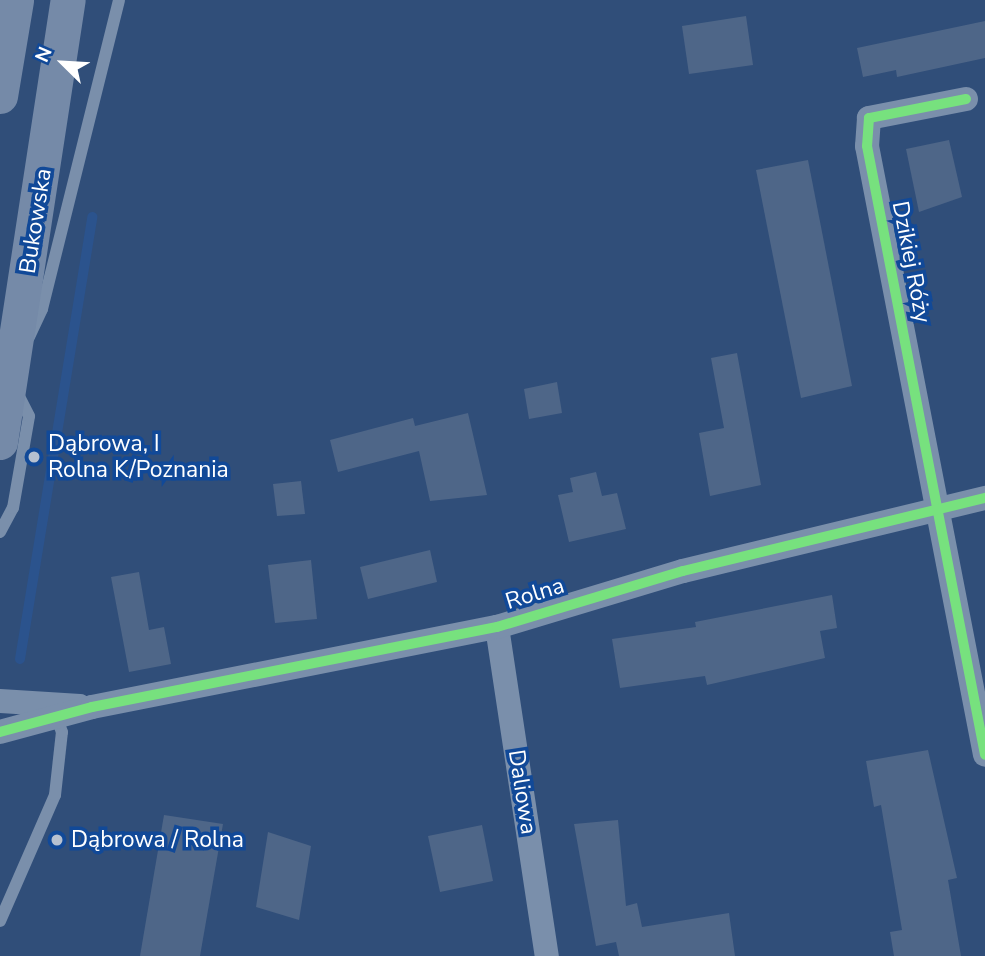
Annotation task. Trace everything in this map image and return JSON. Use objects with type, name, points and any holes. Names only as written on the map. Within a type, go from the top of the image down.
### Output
[{"type":"main road","points":[[0,96],[16,0]]},
{"type":"main road","name":"Bukowska","points":[[0,442],[68,0]]},
{"type":"street","name":"Dzikiej Róży","points":[[938,510],[867,146],[869,118],[966,99]]},
{"type":"street","name":"Rolna","points":[[0,701],[55,711],[92,707],[497,627],[683,570],[985,498]]},
{"type":"street","points":[[938,510],[985,755]]},
{"type":"street","name":"Daliowa","points":[[497,627],[547,956]]},
{"type":"street","points":[[0,732],[55,711]]},
{"type":"lane","points":[[0,532],[13,508],[29,416],[11,379],[42,309],[119,0]]},
{"type":"lane","points":[[0,921],[55,795],[62,732],[55,711]]},
{"type":"building","points":[[746,16],[753,65],[689,74],[682,26]]},
{"type":"building","points":[[985,21],[985,58],[897,77],[896,70],[863,77],[857,48]]},
{"type":"building","points":[[949,140],[962,197],[919,212],[906,149]]},
{"type":"building","points":[[808,160],[852,386],[801,398],[756,170]]},
{"type":"building","points":[[737,353],[761,485],[710,496],[699,433],[724,428],[711,358]]},
{"type":"building","points":[[557,382],[562,413],[529,419],[524,389]]},
{"type":"building","points":[[468,413],[487,495],[430,501],[419,451],[338,472],[330,440],[413,418],[415,426]]},
{"type":"building","points":[[596,472],[602,496],[617,493],[626,529],[569,542],[558,495],[573,492],[570,478]]},
{"type":"building","points":[[301,481],[305,514],[277,516],[273,484]]},
{"type":"building","points":[[430,550],[437,582],[368,599],[360,567]]},
{"type":"building","points":[[311,560],[317,619],[275,623],[268,565]]},
{"type":"building","points":[[139,572],[149,630],[164,627],[171,664],[129,672],[111,577]]},
{"type":"building","points":[[832,595],[837,628],[820,631],[825,658],[707,685],[705,676],[620,688],[612,639],[696,627],[695,622]]},
{"type":"building","points":[[928,750],[957,878],[948,880],[961,956],[894,956],[890,932],[902,930],[881,805],[874,807],[866,761]]},
{"type":"building","points":[[164,815],[223,824],[200,956],[140,956]]},
{"type":"building","points":[[618,820],[626,906],[637,903],[642,927],[729,913],[735,956],[619,956],[616,942],[596,946],[574,824]]},
{"type":"building","points":[[482,825],[493,881],[440,892],[428,836]]},
{"type":"building","points":[[268,832],[311,846],[299,920],[256,907]]},
{"type":"waterway","points":[[20,659],[92,217]]},
{"type":"cycle path","points":[[966,99],[869,118],[867,146],[985,755]]},
{"type":"cycle path","points":[[0,732],[92,707],[497,627],[683,571],[985,498]]},
{"type":"place","name":"Dąbrowa, I Rolna K/Poznania","points":[[34,457]]},
{"type":"place","name":"Dąbrowa / Rolna","points":[[57,840]]}]
